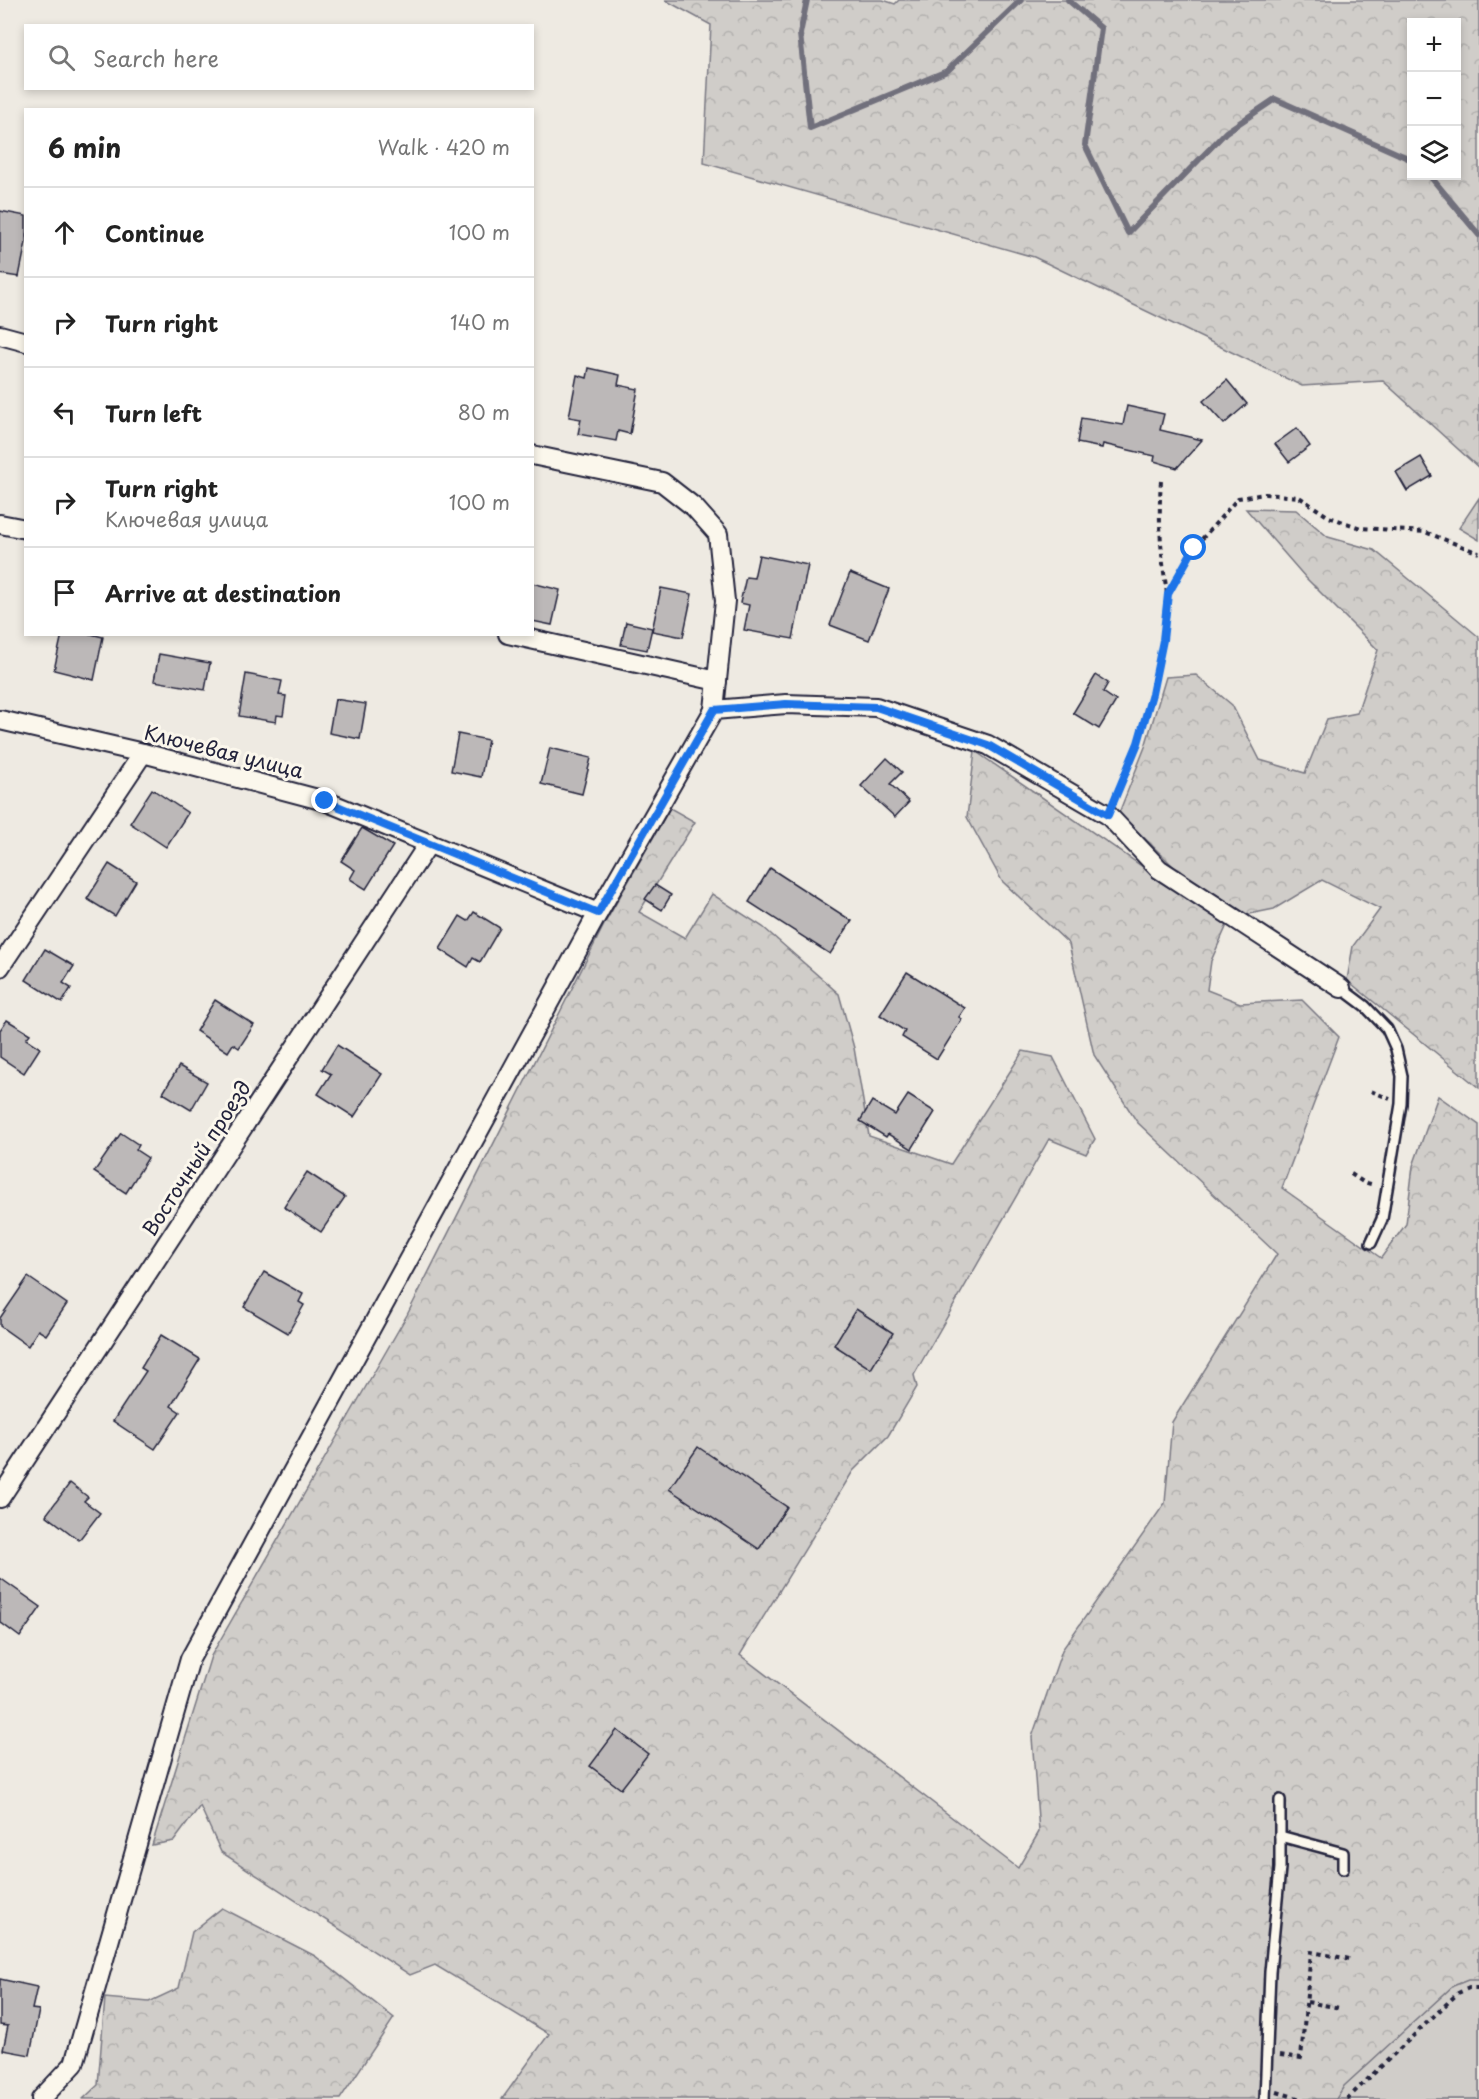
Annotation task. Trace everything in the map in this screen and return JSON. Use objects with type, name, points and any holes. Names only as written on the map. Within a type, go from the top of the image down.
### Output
[{"type":"street","points":[[0,335],[24,341]]},
{"type":"street","points":[[40,2099],[74,2064],[190,1659],[598,913],[714,710],[726,601],[718,534],[694,507],[662,482],[534,455]]},
{"type":"street","points":[[0,524],[24,529]]},
{"type":"street","points":[[517,636],[717,681]]},
{"type":"street","points":[[714,710],[786,704],[876,707],[988,745],[1108,815],[1159,869],[1341,988]]},
{"type":"street","name":"Ключевая улица","points":[[0,720],[143,753],[325,801],[598,913]]},
{"type":"street","points":[[0,967],[143,753]]},
{"type":"street","name":"Восточный проезд","points":[[0,1498],[429,843]]},
{"type":"lane","points":[[1341,988],[1365,1006],[1387,1029],[1396,1049],[1402,1076],[1401,1104],[1388,1188],[1382,1219],[1371,1243]]},
{"type":"lane","points":[[1265,2099],[1270,1972],[1280,1868],[1280,1800]]},
{"type":"lane","points":[[1280,1836],[1343,1853],[1343,1869]]},
{"type":"path","points":[[1108,815],[1138,743],[1152,694],[1163,640],[1168,594],[1158,513],[1161,481]]},
{"type":"path","points":[[1168,594],[1194,548],[1238,498],[1265,494],[1299,497],[1329,517],[1361,528],[1425,532],[1479,554]]},
{"type":"path","points":[[1351,1174],[1363,1182],[1388,1188]]},
{"type":"path","points":[[1266,2054],[1301,2058],[1311,1952],[1350,1959]]},
{"type":"path","points":[[1347,2099],[1458,1993],[1469,1988],[1479,1988]]},
{"type":"path","points":[[1307,2002],[1340,2008]]},
{"type":"path","points":[[1265,2088],[1301,2099]]},
{"type":"green space","points":[[665,0],[883,0],[895,4],[899,0],[1479,0],[1479,468],[1383,381],[1302,386],[1034,257],[704,163],[711,25]]},
{"type":"green space","points":[[1479,498],[1479,540],[1459,528]]},
{"type":"green space","points":[[1246,509],[1296,510],[1328,537],[1374,550],[1479,637],[1479,1088],[1347,980],[1353,946],[1380,909],[1322,880],[1274,909],[1245,915],[1176,869],[1119,813],[1145,747],[1166,677],[1196,675],[1232,705],[1260,760],[1305,773],[1327,719],[1357,713],[1378,650],[1306,578]]},
{"type":"green space","points":[[975,751],[1227,925],[1211,961],[1207,990],[1240,1003],[1302,1000],[1339,1037],[1282,1188],[1381,1258],[1406,1224],[1413,1166],[1438,1096],[1479,1125],[1479,2099],[502,2099],[549,2034],[435,1965],[410,1975],[221,1852],[200,1806],[174,1841],[152,1845],[211,1656],[407,1315],[605,923],[670,808],[695,822],[639,912],[685,938],[712,894],[763,927],[839,994],[854,1048],[869,1136],[951,1164],[1023,1051],[1053,1057],[1095,1139],[1086,1154],[1049,1139],[914,1375],[917,1387],[888,1436],[853,1471],[740,1655],[1018,1868],[1039,1832],[1032,1737],[1062,1650],[1165,1503],[1172,1422],[1277,1254],[1137,1122],[1094,1055],[1069,944],[1002,881],[967,817]]},
{"type":"green space","points":[[222,1908],[315,1956],[394,2018],[340,2099],[83,2099],[98,2085],[105,1998],[149,2002],[179,1988],[192,1932]]},
{"type":"green space","points":[[1468,1980],[1479,1980],[1479,2099],[1336,2099],[1344,2086],[1453,1986]]},
{"type":"building","points":[[0,211],[24,216],[24,252],[19,277],[0,274]]},
{"type":"building","points":[[589,368],[620,375],[618,385],[638,389],[630,434],[618,431],[616,441],[578,434],[581,419],[569,417],[577,375],[587,378]]},
{"type":"building","points":[[1227,380],[1247,404],[1224,424],[1203,401]]},
{"type":"building","points":[[1127,406],[1164,414],[1160,430],[1202,440],[1177,468],[1154,461],[1155,456],[1103,444],[1102,448],[1077,443],[1081,418],[1123,425]]},
{"type":"building","points":[[1297,428],[1310,446],[1289,462],[1275,444]]},
{"type":"building","points":[[1421,457],[1432,476],[1407,491],[1396,472]]},
{"type":"building","points":[[759,555],[808,565],[793,639],[744,630],[749,605],[740,603],[746,577],[754,578]]},
{"type":"building","points":[[850,573],[889,589],[869,640],[830,625]]},
{"type":"building","points":[[534,584],[560,590],[552,625],[534,621]]},
{"type":"building","points":[[661,588],[692,594],[683,637],[652,631]]},
{"type":"building","points":[[626,622],[652,628],[647,650],[621,645]]},
{"type":"building","points":[[62,636],[103,637],[94,680],[54,670]]},
{"type":"building","points":[[159,654],[210,663],[205,690],[154,681]]},
{"type":"building","points":[[246,674],[282,681],[279,695],[286,696],[283,716],[277,715],[276,722],[239,716]]},
{"type":"building","points":[[1096,675],[1108,683],[1103,692],[1116,701],[1099,729],[1073,713]]},
{"type":"building","points":[[335,699],[366,704],[360,739],[329,733]]},
{"type":"building","points":[[458,734],[488,740],[481,777],[451,771]]},
{"type":"building","points":[[550,748],[591,758],[582,794],[541,784]]},
{"type":"building","points":[[887,758],[902,772],[890,784],[909,802],[895,817],[861,786]]},
{"type":"building","points":[[152,789],[188,813],[166,847],[130,823]]},
{"type":"building","points":[[362,828],[393,846],[366,889],[350,879],[355,870],[341,861]]},
{"type":"building","points":[[109,864],[136,881],[115,916],[87,899]]},
{"type":"building","points":[[770,868],[852,921],[830,954],[749,902]]},
{"type":"building","points":[[655,885],[671,895],[662,910],[645,899]]},
{"type":"building","points":[[474,912],[500,928],[480,962],[473,958],[468,967],[440,949],[460,916],[468,921]]},
{"type":"building","points":[[45,949],[74,966],[63,983],[71,988],[62,1003],[26,980]]},
{"type":"building","points":[[907,972],[965,1008],[959,1017],[962,1019],[937,1059],[902,1037],[905,1031],[880,1015]]},
{"type":"building","points":[[215,1000],[254,1025],[239,1048],[233,1044],[228,1052],[196,1031]]},
{"type":"building","points":[[7,1020],[30,1034],[26,1039],[40,1048],[24,1073],[0,1057],[0,1030]]},
{"type":"building","points":[[337,1045],[382,1074],[354,1117],[318,1094],[331,1074],[322,1069]]},
{"type":"building","points":[[179,1066],[207,1082],[191,1110],[163,1093]]},
{"type":"building","points":[[908,1095],[935,1112],[912,1149],[888,1134],[886,1137],[860,1121],[872,1101],[895,1115]]},
{"type":"building","points":[[121,1133],[139,1145],[136,1150],[148,1158],[126,1193],[94,1172]]},
{"type":"building","points":[[307,1172],[345,1197],[321,1232],[284,1207]]},
{"type":"building","points":[[264,1272],[303,1294],[299,1302],[304,1305],[288,1333],[244,1307]]},
{"type":"building","points":[[28,1277],[67,1304],[46,1335],[38,1330],[28,1346],[0,1326],[0,1318]]},
{"type":"building","points":[[856,1309],[893,1333],[871,1369],[834,1345]]},
{"type":"building","points":[[161,1335],[200,1359],[171,1406],[180,1412],[155,1449],[113,1421],[146,1371],[141,1368]]},
{"type":"building","points":[[698,1447],[787,1507],[759,1549],[669,1489]]},
{"type":"building","points":[[70,1483],[88,1497],[84,1501],[100,1513],[79,1540],[46,1515]]},
{"type":"building","points":[[0,1578],[41,1607],[20,1637],[0,1622]]},
{"type":"building","points":[[617,1730],[648,1754],[621,1789],[590,1766]]},
{"type":"building","points":[[0,1979],[37,1987],[32,2009],[39,2010],[30,2055],[3,2050],[8,2026],[0,2025]]},
{"type":"waterway","points":[[807,0],[800,34],[810,128],[947,71],[1021,0]]},
{"type":"waterway","points":[[1068,0],[1101,28],[1085,145],[1128,233],[1226,132],[1275,99],[1407,158]]},
{"type":"waterway","points":[[1433,180],[1479,235]]},
{"type":"route","points":[[325,801],[598,913],[714,710],[786,704],[876,707],[988,745],[1108,815],[1138,743],[1152,694],[1163,640],[1168,594],[1194,548]]}]
